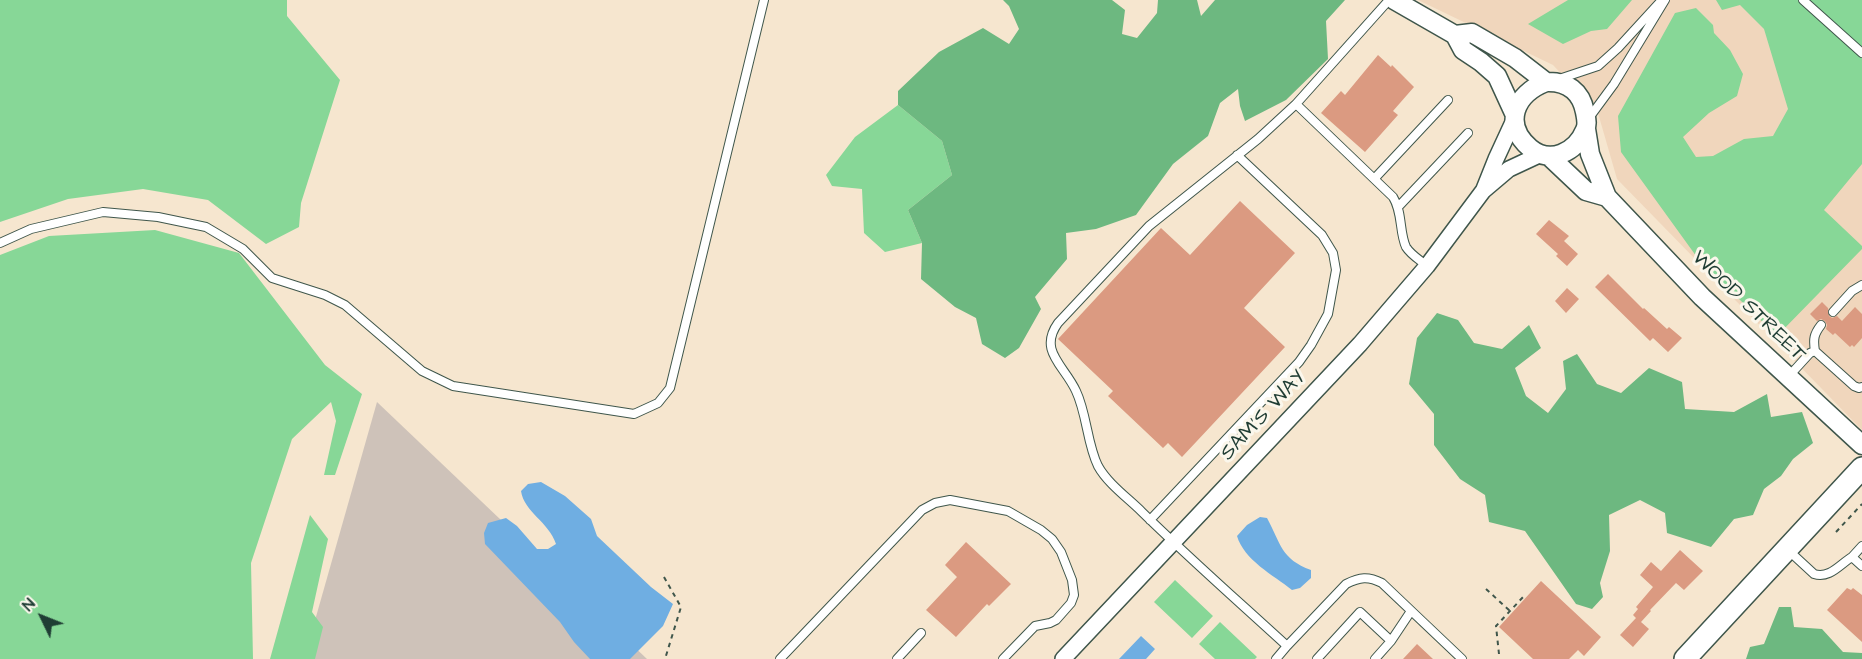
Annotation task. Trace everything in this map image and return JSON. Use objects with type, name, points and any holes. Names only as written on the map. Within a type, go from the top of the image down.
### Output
[{"type":"main road","points":[[1685,659],[1862,468]]},
{"type":"street","points":[[1394,0],[1455,35],[1463,50],[1482,62],[1497,76],[1521,139],[1544,156],[1564,153],[1576,145],[1586,125],[1584,104],[1576,92],[1561,82],[1548,82],[1525,93],[1514,116]]},
{"type":"street","points":[[1455,35],[1472,33],[1515,58],[1548,82]]},
{"type":"street","name":"SAM'S WAY","points":[[1483,191],[1514,116]]},
{"type":"street","name":"WOOD STREET","points":[[1586,125],[1590,154],[1607,197],[1692,286],[1862,445]]},
{"type":"street","name":"WOOD STREET","points":[[1544,156],[1586,191],[1607,197]]},
{"type":"street","name":"SAM'S WAY","points":[[1063,659],[1360,345],[1427,266],[1483,191],[1509,169],[1544,156]]},
{"type":"lane","points":[[0,243],[31,230],[103,212],[158,218],[206,227],[243,249],[272,278],[325,295],[345,305],[422,370],[453,386],[634,414],[658,403],[670,388],[764,0]]},
{"type":"lane","points":[[1287,646],[1107,478],[1098,465],[1078,394],[1070,378],[1052,353],[1051,333],[1149,226],[1296,104],[1389,0]]},
{"type":"lane","points":[[1548,82],[1598,66],[1664,0]]},
{"type":"lane","points":[[1586,125],[1614,84],[1664,0]]},
{"type":"lane","points":[[1803,0],[1862,53]]},
{"type":"lane","points":[[1375,178],[1448,100]]},
{"type":"lane","points":[[1296,104],[1393,196],[1398,206],[1405,244],[1412,254],[1427,266]]},
{"type":"lane","points":[[1398,206],[1468,133]]},
{"type":"lane","points":[[1150,520],[1299,362],[1328,314],[1336,270],[1335,258],[1330,245],[1237,155]]},
{"type":"lane","points":[[1833,312],[1852,291],[1862,285]]},
{"type":"lane","points":[[1821,325],[1813,339],[1815,351],[1854,386],[1862,387]]},
{"type":"lane","points":[[1788,377],[1810,353],[1815,351]]},
{"type":"lane","points":[[780,659],[922,510],[935,503],[950,500],[1008,511],[1041,530],[1052,539],[1061,552],[1072,580],[1074,595],[1071,603],[1056,620],[1035,626],[1003,659]]},
{"type":"lane","points":[[1787,549],[1814,574],[1827,575],[1852,557],[1862,546]]},
{"type":"lane","points":[[1852,557],[1862,566]]},
{"type":"lane","points":[[1276,659],[1346,584],[1358,578],[1371,577],[1382,583],[1462,659]]},
{"type":"lane","points":[[1375,659],[1391,641],[1411,611]]},
{"type":"lane","points":[[1317,659],[1360,612],[1391,641]]},
{"type":"lane","points":[[897,659],[921,633]]},
{"type":"path","points":[[1836,532],[1862,504]]},
{"type":"path","points":[[664,578],[681,607],[665,659]]},
{"type":"path","points":[[1486,589],[1510,611]]},
{"type":"path","points":[[1499,654],[1496,626],[1524,596]]},
{"type":"shaded area","points":[[1418,0],[1862,0],[1862,430],[1617,179],[1598,113],[1553,65]]},
{"type":"shaded area","points":[[377,402],[647,659],[304,659]]},
{"type":"green space","points":[[0,0],[287,0],[287,16],[340,80],[301,203],[299,227],[266,244],[208,200],[143,189],[68,199],[0,222]]},
{"type":"green space","points":[[1003,0],[1112,0],[1125,10],[1122,34],[1137,38],[1157,13],[1158,0],[1197,0],[1201,16],[1215,0],[1345,0],[1326,21],[1328,59],[1286,100],[1245,121],[1238,89],[1220,103],[1208,136],[1173,164],[1136,215],[1096,229],[1066,233],[1067,259],[1035,297],[1041,309],[1019,348],[1005,358],[982,344],[976,318],[955,307],[921,279],[922,243],[908,210],[952,175],[942,141],[898,105],[898,91],[939,52],[983,28],[1009,44],[1019,29],[1009,6]]},
{"type":"green space","points":[[1568,0],[1632,0],[1607,29],[1591,31],[1563,44],[1528,24]]},
{"type":"green space","points":[[1716,0],[1862,0],[1862,164],[1824,210],[1862,246],[1862,249],[1777,336],[1699,260],[1621,152],[1618,116],[1675,13],[1696,8],[1713,25],[1714,33],[1730,50],[1743,74],[1737,96],[1709,113],[1683,137],[1696,157],[1713,156],[1744,139],[1773,136],[1788,109],[1764,29],[1740,5],[1722,10]]},
{"type":"green space","points":[[898,105],[942,141],[952,175],[908,210],[922,243],[885,252],[864,233],[862,189],[832,186],[826,175],[855,137]]},
{"type":"green space","points":[[155,230],[239,253],[325,365],[362,394],[335,475],[324,475],[336,421],[331,402],[292,439],[251,563],[253,659],[0,659],[0,255],[49,236]]},
{"type":"green space","points":[[1437,313],[1458,320],[1474,343],[1502,349],[1529,325],[1541,348],[1515,368],[1526,396],[1548,413],[1566,389],[1563,361],[1577,354],[1597,384],[1621,393],[1649,368],[1682,382],[1685,409],[1734,412],[1767,394],[1771,417],[1802,412],[1813,443],[1793,459],[1781,476],[1764,489],[1753,515],[1734,519],[1711,547],[1667,533],[1665,513],[1640,500],[1609,515],[1610,551],[1600,583],[1603,597],[1592,609],[1576,604],[1525,531],[1489,522],[1485,495],[1460,479],[1434,445],[1434,414],[1409,384],[1417,338]]},
{"type":"green space","points":[[310,515],[328,539],[312,612],[323,627],[315,659],[270,659]]},
{"type":"green space","points":[[1175,580],[1213,616],[1192,638],[1154,602]]},
{"type":"green space","points":[[1779,607],[1791,607],[1794,627],[1822,629],[1843,652],[1862,653],[1862,659],[1746,659],[1750,647],[1764,644]]},
{"type":"green space","points":[[1220,622],[1257,657],[1255,659],[1215,659],[1199,644]]},
{"type":"water","points":[[541,482],[565,496],[591,519],[597,536],[651,587],[673,604],[663,626],[630,659],[590,659],[560,622],[485,544],[484,533],[488,523],[506,518],[517,526],[537,549],[548,549],[556,544],[548,529],[527,505],[521,491],[528,484]]},
{"type":"water","points":[[1260,517],[1267,518],[1288,556],[1311,570],[1311,578],[1300,588],[1292,590],[1268,573],[1252,560],[1241,545],[1237,536],[1247,525]]},
{"type":"water","points":[[1141,636],[1155,649],[1146,659],[1119,659]]},
{"type":"building","points":[[1378,55],[1391,67],[1392,65],[1414,87],[1393,111],[1398,115],[1365,152],[1321,113],[1341,91],[1345,95]]},
{"type":"building","points":[[1240,201],[1295,253],[1244,308],[1285,347],[1182,457],[1168,443],[1163,448],[1108,396],[1113,391],[1058,339],[1161,228],[1190,255]]},
{"type":"building","points":[[1549,220],[1569,236],[1564,241],[1578,254],[1567,266],[1556,256],[1558,254],[1536,234]]},
{"type":"building","points":[[1608,274],[1643,309],[1682,338],[1668,352],[1653,338],[1650,341],[1595,287]]},
{"type":"building","points":[[1567,288],[1579,299],[1566,313],[1555,301]]},
{"type":"building","points":[[1822,302],[1828,308],[1829,316],[1832,318],[1837,316],[1842,321],[1855,307],[1862,314],[1862,338],[1854,347],[1852,345],[1850,347],[1835,333],[1833,335],[1826,329],[1825,321],[1821,319],[1817,321],[1810,314]]},
{"type":"building","points":[[966,542],[1011,584],[989,606],[987,604],[956,637],[926,610],[957,577],[945,565]]},
{"type":"building","points":[[1680,550],[1703,571],[1684,590],[1676,583],[1650,610],[1641,622],[1649,629],[1633,647],[1620,635],[1636,618],[1633,615],[1638,609],[1636,607],[1653,587],[1640,575],[1651,562],[1661,571]]},
{"type":"building","points":[[1541,581],[1601,637],[1584,656],[1578,650],[1569,659],[1533,659],[1499,627]]},
{"type":"building","points":[[1847,588],[1851,590],[1853,588],[1862,595],[1862,642],[1827,610]]},
{"type":"building","points":[[1417,644],[1433,659],[1403,659]]}]
